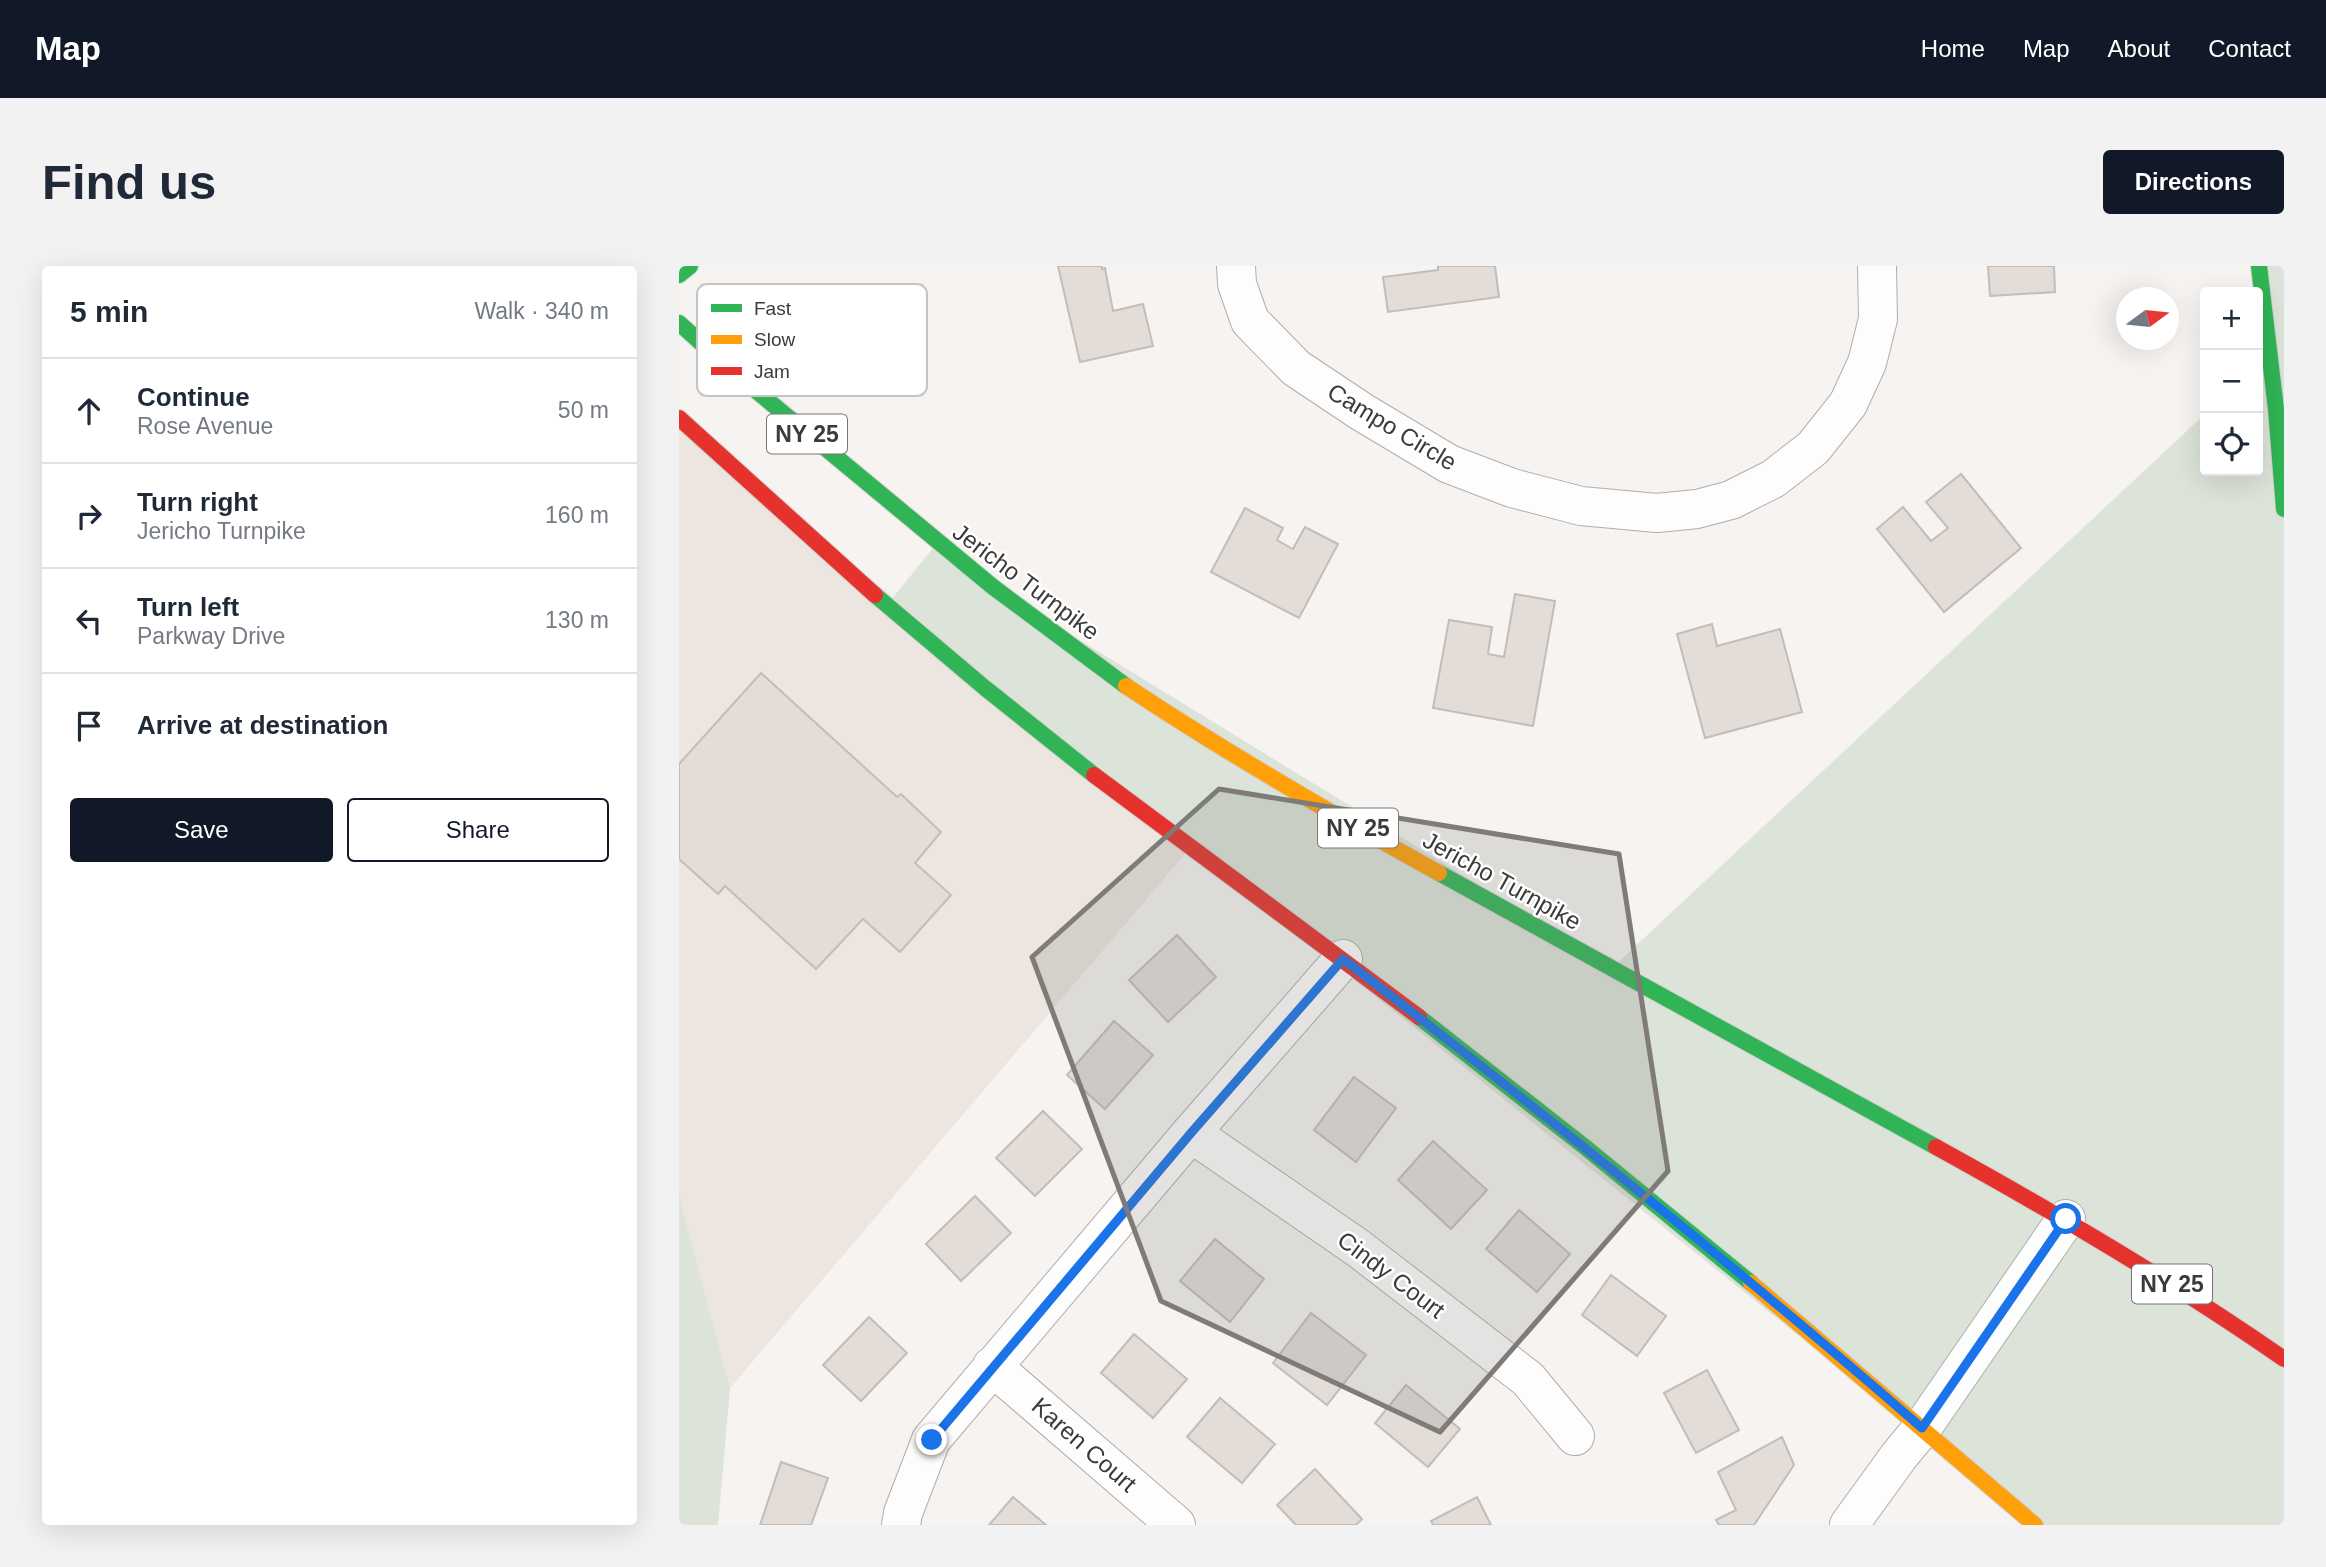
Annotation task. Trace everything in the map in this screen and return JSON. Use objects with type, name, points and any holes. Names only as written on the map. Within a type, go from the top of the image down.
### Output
[{"type":"main road","points":[[679,275],[690,266]]},
{"type":"main road","points":[[2259,266],[2276,409],[2284,509]]},
{"type":"main road","name":"Jericho Turnpike","points":[[679,323],[697,339]]},
{"type":"main road","name":"Jericho Turnpike","points":[[762,396],[993,587],[1112,676],[1205,739],[1299,796],[2066,1219],[2208,1306],[2284,1359]]},
{"type":"main road","name":"NY 25","points":[[679,418],[887,605],[1032,727],[1343,959],[1579,1143],[1747,1278],[2035,1525]]},
{"type":"street","name":"Campo Circle","points":[[1236,266],[1237,284],[1250,321],[1296,368],[1362,412],[1449,464],[1512,488],[1581,506],[1657,513],[1697,509],[1731,500],[1773,480],[1813,448],[1848,404],[1867,363],[1878,318],[1877,266]]},
{"type":"street","points":[[901,1525],[903,1513],[932,1440],[1191,1133],[1343,959]]},
{"type":"street","name":"Cindy Court","points":[[1191,1133],[1358,1248],[1528,1379],[1575,1436]]},
{"type":"street","points":[[1849,1525],[1922,1428],[2066,1219]]},
{"type":"street","name":"Karen Court","points":[[992,1366],[1176,1525]]},
{"type":"highlighted area","points":[[1219,789],[1619,854],[1668,1171],[1440,1432],[1161,1301],[1032,957]]},
{"type":"shaded area","points":[[2259,266],[2284,266],[2284,1525],[2035,1525],[887,605],[937,543],[993,587],[1613,967],[2200,419],[2200,476],[2263,476],[2263,287],[2259,287]]},
{"type":"shaded area","points":[[679,418],[1191,847],[730,1388],[679,1196]]},
{"type":"shaded area","points":[[679,1196],[730,1388],[718,1525],[679,1525]]},
{"type":"building","points":[[1058,266],[1105,268],[1113,311],[1143,304],[1153,346],[1080,362]]},
{"type":"building","points":[[1438,266],[1495,266],[1499,297],[1388,312],[1383,277],[1438,270]]},
{"type":"building","points":[[1988,266],[2054,266],[2055,292],[1990,296]]},
{"type":"building","points":[[1961,474],[2021,548],[1944,612],[1877,529],[1903,507],[1931,541],[1948,528],[1926,502]]},
{"type":"building","points":[[1245,508],[1283,528],[1277,540],[1293,549],[1305,527],[1338,544],[1299,618],[1211,572]]},
{"type":"building","points":[[1515,594],[1555,601],[1533,726],[1433,708],[1449,620],[1492,627],[1488,654],[1504,657]]},
{"type":"building","points":[[1712,624],[1717,646],[1780,629],[1802,712],[1705,738],[1677,634]]},
{"type":"building","points":[[761,673],[897,797],[901,794],[941,832],[915,863],[951,895],[900,952],[863,919],[816,969],[725,886],[718,894],[679,859],[679,764]]},
{"type":"building","points":[[1177,935],[1216,977],[1168,1022],[1129,980]]},
{"type":"building","points":[[1114,1021],[1153,1055],[1105,1109],[1067,1075]]},
{"type":"building","points":[[1354,1077],[1396,1108],[1356,1162],[1314,1130]]},
{"type":"building","points":[[1043,1111],[1082,1149],[1035,1196],[996,1158]]},
{"type":"building","points":[[1433,1141],[1487,1190],[1451,1229],[1398,1180]]},
{"type":"building","points":[[975,1196],[1011,1233],[961,1281],[926,1244]]},
{"type":"building","points":[[1519,1210],[1570,1254],[1537,1292],[1486,1249]]},
{"type":"building","points":[[1215,1239],[1264,1279],[1230,1322],[1180,1281]]},
{"type":"building","points":[[1611,1275],[1666,1316],[1637,1356],[1582,1315]]},
{"type":"building","points":[[1311,1313],[1366,1355],[1327,1405],[1273,1363]]},
{"type":"building","points":[[869,1317],[907,1353],[861,1401],[823,1365]]},
{"type":"building","points":[[1134,1334],[1187,1379],[1153,1418],[1101,1373]]},
{"type":"building","points":[[1707,1370],[1739,1430],[1696,1453],[1664,1393]]},
{"type":"building","points":[[1406,1385],[1460,1429],[1428,1467],[1375,1423]]},
{"type":"building","points":[[1220,1398],[1275,1444],[1242,1483],[1187,1437]]},
{"type":"building","points":[[1782,1437],[1794,1465],[1754,1525],[1719,1525],[1716,1520],[1736,1510],[1718,1472]]},
{"type":"building","points":[[781,1462],[828,1478],[811,1525],[760,1525]]},
{"type":"building","points":[[1315,1469],[1362,1519],[1356,1525],[1296,1525],[1277,1505]]},
{"type":"building","points":[[1013,1497],[1046,1525],[989,1525]]},
{"type":"building","points":[[1477,1497],[1491,1525],[1433,1525],[1431,1521]]},
{"type":"traffic: fast","points":[[679,275],[690,266]]},
{"type":"traffic: fast","points":[[2259,266],[2276,409],[2284,509]]},
{"type":"traffic: fast","points":[[679,323],[697,339]]},
{"type":"traffic: fast","points":[[763,396],[993,587],[1126,686]]},
{"type":"traffic: fast","points":[[875,595],[1094,775]]},
{"type":"traffic: fast","points":[[1439,873],[1936,1147]]},
{"type":"traffic: fast","points":[[1419,1017],[1585,1147],[1751,1283]]},
{"type":"traffic: slow","points":[[1126,686],[1281,783],[1439,873]]},
{"type":"traffic: slow","points":[[1751,1283],[2035,1525]]},
{"type":"traffic: jam","points":[[679,418],[875,595]]},
{"type":"traffic: jam","points":[[1094,775],[1419,1017]]},
{"type":"traffic: jam","points":[[1936,1147],[2113,1248],[2284,1359]]},
{"type":"route","points":[[932,1440],[1191,1133],[1343,959],[1590,1151],[1747,1278],[1922,1428],[2066,1219]]}]
